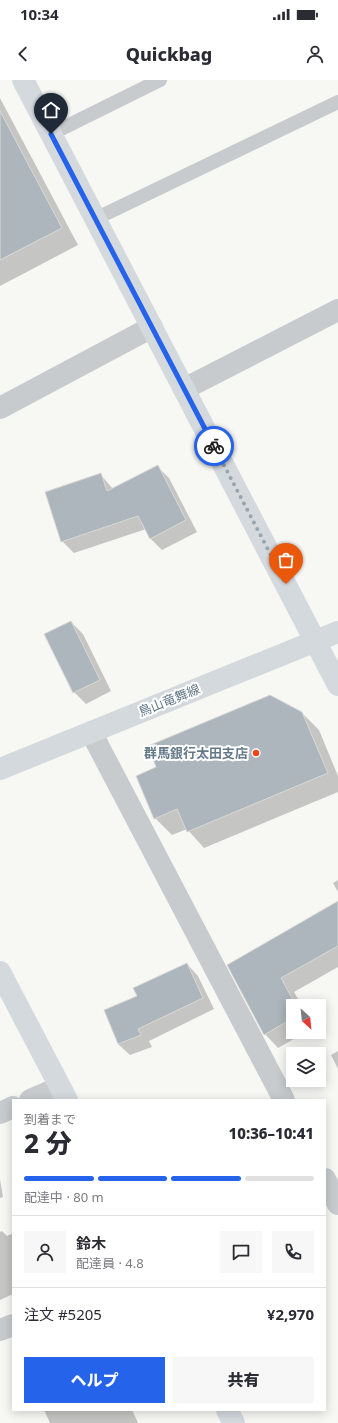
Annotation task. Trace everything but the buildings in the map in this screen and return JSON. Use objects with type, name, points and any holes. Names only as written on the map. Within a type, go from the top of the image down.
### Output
[{"type":"street","points":[[23,80],[338,685]]},
{"type":"street","points":[[184,389],[338,310]]},
{"type":"street","points":[[0,408],[152,328]]},
{"type":"street","name":"鳥山竜舞線","points":[[0,769],[338,632]]},
{"type":"street","points":[[91,732],[283,1099]]},
{"type":"street","points":[[0,972],[64,1094],[36,1099]]},
{"type":"street","points":[[0,1113],[12,1107]]},
{"type":"street","points":[[0,1330],[12,1325]]},
{"type":"street","points":[[228,1411],[234,1423]]},
{"type":"lane","points":[[51,134],[160,80]]},
{"type":"lane","points":[[95,219],[338,102]]},
{"type":"way so far","points":[[214,446],[286,584]]},
{"type":"place","name":"群馬銀行太田支店","points":[[256,753]]},
{"type":"route","points":[[51,134],[214,446]]}]
